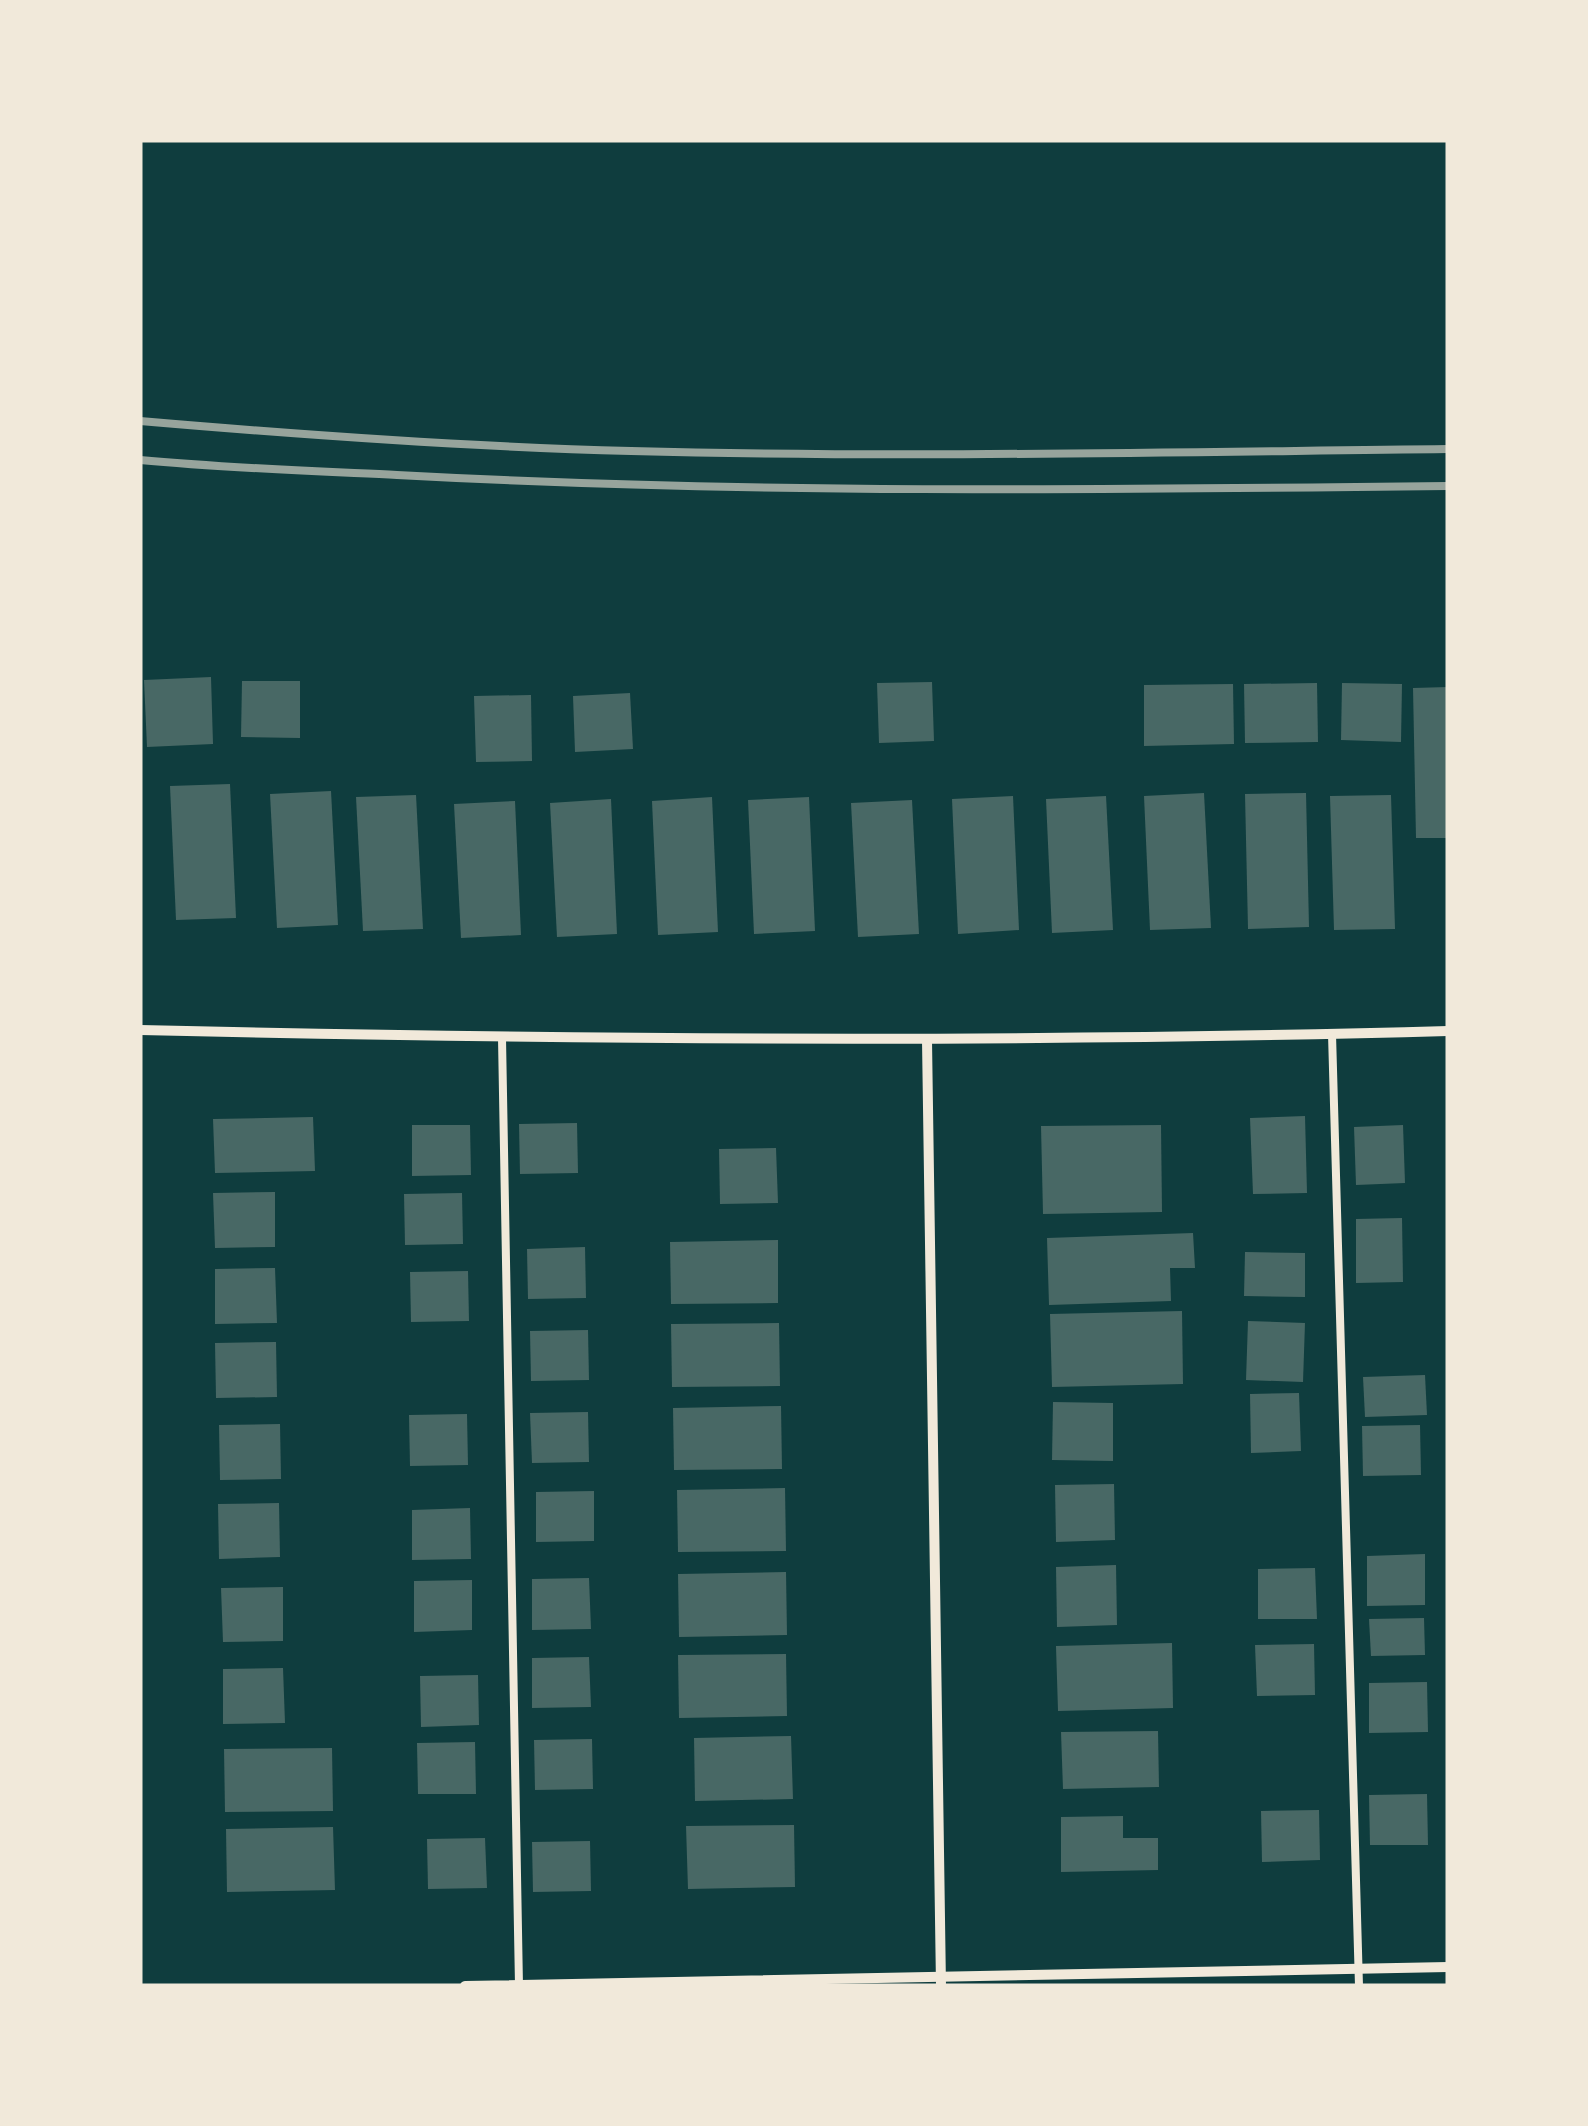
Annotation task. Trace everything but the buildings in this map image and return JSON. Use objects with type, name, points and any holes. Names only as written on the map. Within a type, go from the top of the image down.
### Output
[{"type":"street","points":[[140,1030],[502,1038],[927,1040],[1448,1031]]},
{"type":"street","points":[[927,1040],[941,1981]]},
{"type":"street","points":[[464,1986],[941,1981],[1448,1967]]},
{"type":"lane","points":[[1332,1034],[1359,1986]]},
{"type":"lane","points":[[502,1038],[518,1986]]},
{"type":"railway","points":[[140,421],[385,440],[631,451],[937,454],[1448,449]]},
{"type":"railway","points":[[140,460],[528,481],[791,488],[1448,486]]}]
